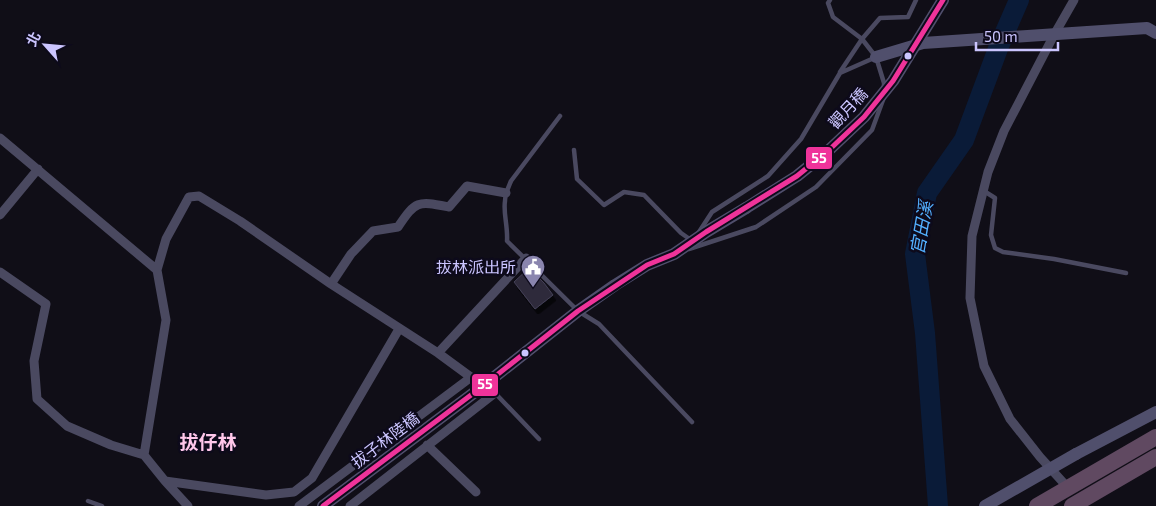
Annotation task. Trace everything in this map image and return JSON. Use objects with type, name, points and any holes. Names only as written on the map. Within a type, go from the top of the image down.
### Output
[{"type":"highway","points":[[1037,506],[1156,437]]},
{"type":"highway","points":[[1072,506],[1156,457]]},
{"type":"main road","name":"觀月穚","points":[[578,311],[615,285],[648,265],[674,254],[797,176],[830,150],[864,117],[893,81],[943,0]]},
{"type":"main road","points":[[876,57],[923,43],[1153,29]]},
{"type":"main road","name":"拔子林陸橋","points":[[323,506],[483,386],[578,311]]},
{"type":"main road","points":[[985,506],[1076,454],[1156,412]]},
{"type":"street","points":[[1074,0],[1004,131],[988,172],[972,236],[970,298],[984,366],[1010,418],[1040,457],[1086,506]]},
{"type":"street","points":[[0,138],[157,270]]},
{"type":"street","points":[[0,215],[38,169]]},
{"type":"street","points":[[331,284],[350,254],[373,231],[398,227],[411,208],[426,202],[449,207],[467,186],[506,193]]},
{"type":"street","points":[[144,455],[166,320],[157,270],[166,239],[189,197],[199,196],[240,221],[331,284],[438,353],[483,386]]},
{"type":"street","points":[[438,353],[526,258]]},
{"type":"street","points":[[0,272],[46,304],[34,361],[37,399],[67,426],[111,446],[144,455],[188,506]]},
{"type":"street","points":[[165,481],[266,495],[294,492],[312,478],[399,328]]},
{"type":"street","points":[[300,506],[470,378]]},
{"type":"street","points":[[350,506],[495,393]]},
{"type":"street","points":[[427,445],[476,492]]},
{"type":"lane","points":[[674,254],[756,227],[816,187],[872,130],[883,102],[884,83],[876,57],[862,39],[833,17],[828,3],[830,0]]},
{"type":"lane","points":[[574,150],[577,179],[604,205],[624,192],[644,195],[681,233],[693,241],[712,212],[768,176],[801,139],[862,39],[880,18],[908,17],[916,0]]},
{"type":"lane","points":[[840,73],[876,57]]},
{"type":"lane","points":[[560,116],[511,181],[504,202],[508,228],[507,241],[578,311],[599,324],[692,422]]},
{"type":"lane","points":[[984,191],[994,198],[991,235],[995,248],[1017,255],[1054,259],[1126,274]]},
{"type":"lane","points":[[483,386],[495,393],[539,439]]},
{"type":"lane","points":[[88,501],[102,506]]},
{"type":"building","name":"拔林派出所","points":[[529,268],[553,295],[535,309],[514,282]]},
{"type":"waterway","name":"官田溪","points":[[938,506],[925,333],[915,254],[927,193],[964,140],[999,46],[1019,0]]},
{"type":"transit line","name":"55","points":[[323,506],[483,386],[578,311],[647,265],[674,254],[797,176],[829,150],[864,117],[893,81],[943,0]]},
{"type":"place","name":"拔林派出所","points":[[533,288]]},
{"type":"district","name":"拔仔林","points":[[208,442]]}]
